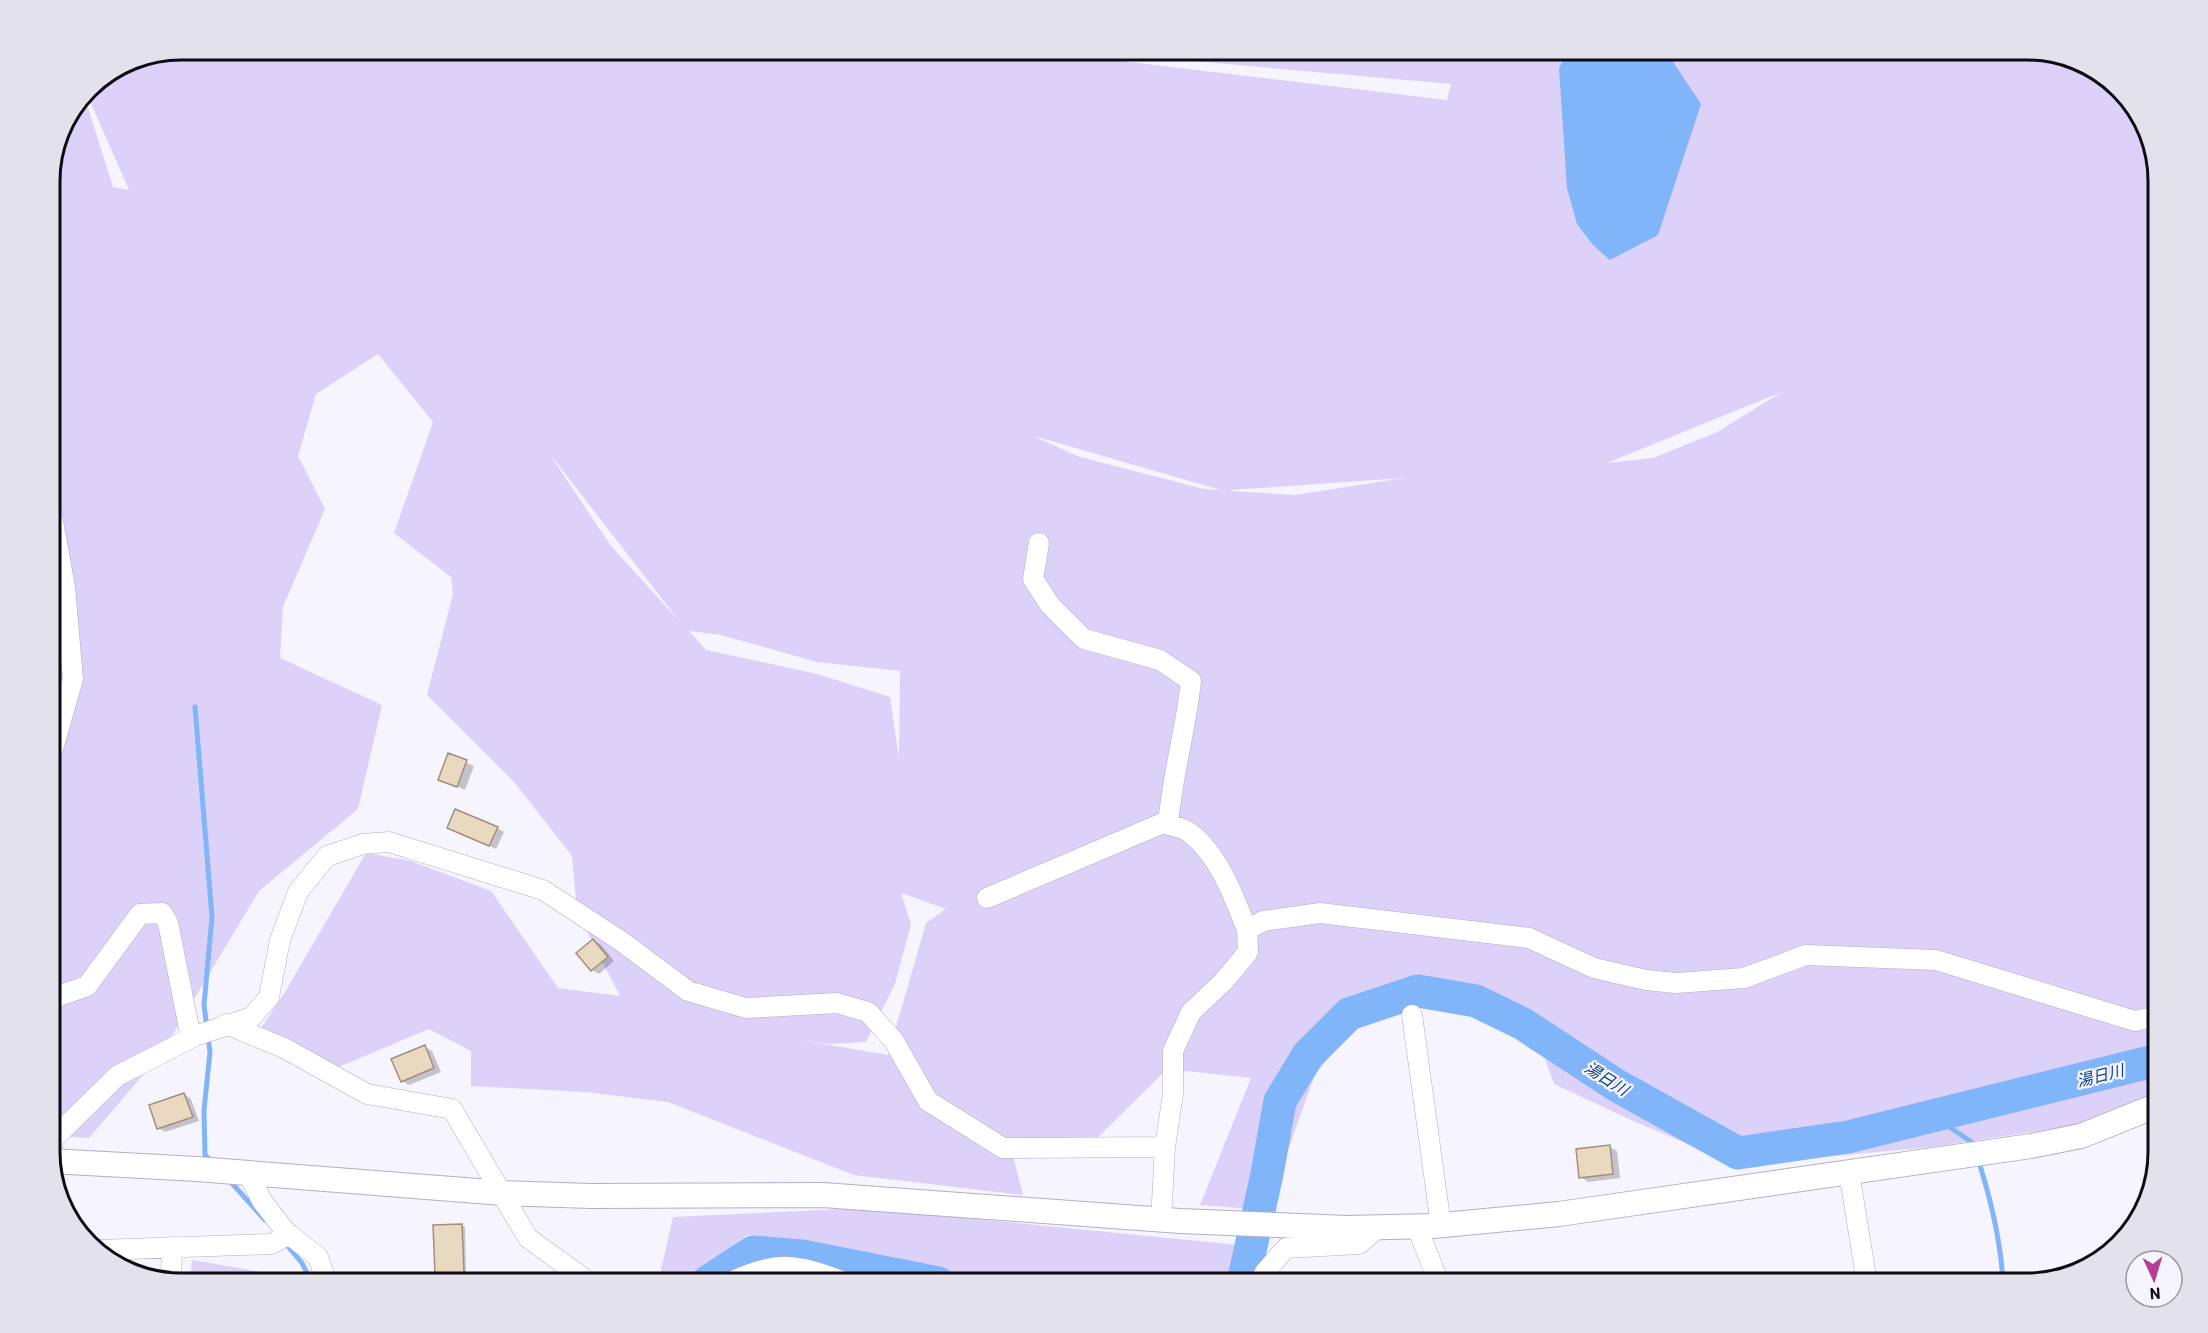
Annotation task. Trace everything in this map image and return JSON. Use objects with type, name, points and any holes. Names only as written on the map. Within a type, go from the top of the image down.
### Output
[{"type":"street","points":[[1039,543],[1033,579],[1050,605],[1084,639],[1160,660],[1191,681],[1188,712],[1171,788],[1168,825]]},
{"type":"street","points":[[60,560],[65,587],[73,679],[60,724]]},
{"type":"street","points":[[987,898],[1163,823],[1189,832],[1210,855],[1233,892],[1247,930],[1248,952],[1223,982],[1191,1012],[1173,1051],[1173,1094],[1165,1147],[1170,1220]]},
{"type":"street","points":[[60,1132],[117,1076],[195,1036],[252,1017],[269,997],[280,940],[298,892],[327,856],[363,844],[389,842],[543,890],[621,941],[688,991],[746,1008],[837,1003],[868,1012],[894,1041],[928,1101],[1003,1148],[1165,1147]]},
{"type":"street","points":[[60,995],[87,986],[140,914],[162,913],[168,923],[189,1028],[195,1036]]},
{"type":"street","points":[[1247,930],[1263,921],[1320,913],[1529,938],[1594,968],[1646,980],[1676,983],[1744,978],[1806,955],[1936,960],[2135,1021],[2148,1018]]},
{"type":"street","points":[[1412,1015],[1429,1226],[1437,1273]]},
{"type":"street","points":[[226,1024],[284,1048],[367,1094],[452,1109],[528,1238],[575,1273]]},
{"type":"street","points":[[60,1162],[248,1173],[503,1193],[591,1196],[823,1195],[1170,1220],[1347,1228],[1429,1226],[1559,1214],[2031,1146],[2081,1136],[2148,1109]]},
{"type":"street","points":[[1849,1172],[1865,1273]]},
{"type":"street","points":[[248,1173],[262,1201],[289,1234],[318,1257],[323,1273]]},
{"type":"street","points":[[1265,1273],[1286,1248],[1359,1244],[1379,1227]]},
{"type":"street","points":[[109,1250],[272,1244],[289,1234]]},
{"type":"street","points":[[171,1272],[172,1247]]},
{"type":"street","points":[[748,1273],[773,1267],[801,1268],[815,1273]]},
{"type":"shaded area","points":[[173,60],[1113,60],[1447,100],[1451,84],[1181,60],[2027,60],[2043,61],[2073,69],[2101,85],[2128,114],[2142,142],[2148,173],[2148,1097],[2097,1122],[1932,1147],[1737,1165],[1554,1084],[1539,1042],[1418,991],[1363,1010],[1314,1077],[1267,1210],[1200,1205],[1251,1078],[1167,1069],[1087,1148],[1013,1156],[1023,1195],[854,1175],[668,1102],[585,1092],[471,1086],[471,1051],[429,1029],[336,1068],[260,1030],[285,992],[366,853],[411,861],[491,891],[558,988],[620,996],[577,912],[572,856],[515,783],[427,695],[453,594],[451,577],[394,533],[433,422],[378,354],[316,394],[298,456],[325,509],[283,607],[280,658],[382,705],[358,809],[259,891],[161,1054],[89,1138],[60,1137],[60,173],[69,135],[87,105],[113,187],[129,190],[90,101],[114,80],[135,69]],"holes":[[[1782,392],[1717,432],[1653,458],[1607,463]],[[1033,436],[1221,490],[1204,489],[1080,457]],[[553,458],[680,622],[611,546]],[[1404,478],[1295,495],[1231,490]],[[689,631],[721,635],[817,662],[900,671],[899,759],[890,697],[817,674],[706,650]],[[901,893],[946,909],[926,923],[888,1055],[800,1040],[829,1044],[866,1042],[895,984],[911,924]]]},
{"type":"shaded area","points":[[863,1208],[1239,1245],[1228,1273],[939,1273],[811,1243],[747,1235],[695,1273],[660,1273],[673,1217]]},
{"type":"shaded area","points":[[192,1260],[268,1273],[191,1273]]},
{"type":"water","points":[[1563,60],[1672,60],[1701,104],[1658,235],[1610,260],[1593,245],[1577,224],[1567,188],[1559,68]]},
{"type":"building","points":[[448,753],[467,760],[457,787],[438,780]]},
{"type":"building","points":[[455,809],[498,827],[489,846],[447,828]]},
{"type":"building","points":[[593,939],[608,957],[591,971],[576,953]]},
{"type":"building","points":[[425,1045],[434,1068],[401,1082],[391,1059]]},
{"type":"building","points":[[184,1093],[193,1117],[157,1129],[149,1105]]},
{"type":"building","points":[[1610,1145],[1613,1174],[1579,1178],[1576,1149]]},
{"type":"building","points":[[462,1224],[464,1273],[435,1273],[433,1225]]},
{"type":"waterway","points":[[195,707],[212,917],[204,1005],[207,1028]]},
{"type":"waterway","name":"湯日川","points":[[1245,1273],[1280,1101],[1308,1055],[1349,1014],[1418,991],[1476,1001],[1523,1024],[1616,1085],[1738,1153],[1848,1137],[2148,1062]]},
{"type":"waterway","points":[[208,1037],[210,1052],[204,1110],[205,1155],[212,1162]]},
{"type":"waterway","points":[[1848,1137],[1942,1122],[1973,1143],[1974,1148]]},
{"type":"waterway","points":[[1978,1159],[1995,1221],[2002,1273]]},
{"type":"waterway","points":[[229,1180],[265,1220]]},
{"type":"waterway","points":[[285,1243],[302,1263],[307,1273]]},
{"type":"waterway","name":"湯日川","points":[[721,1273],[753,1252],[802,1256],[888,1273]]}]
